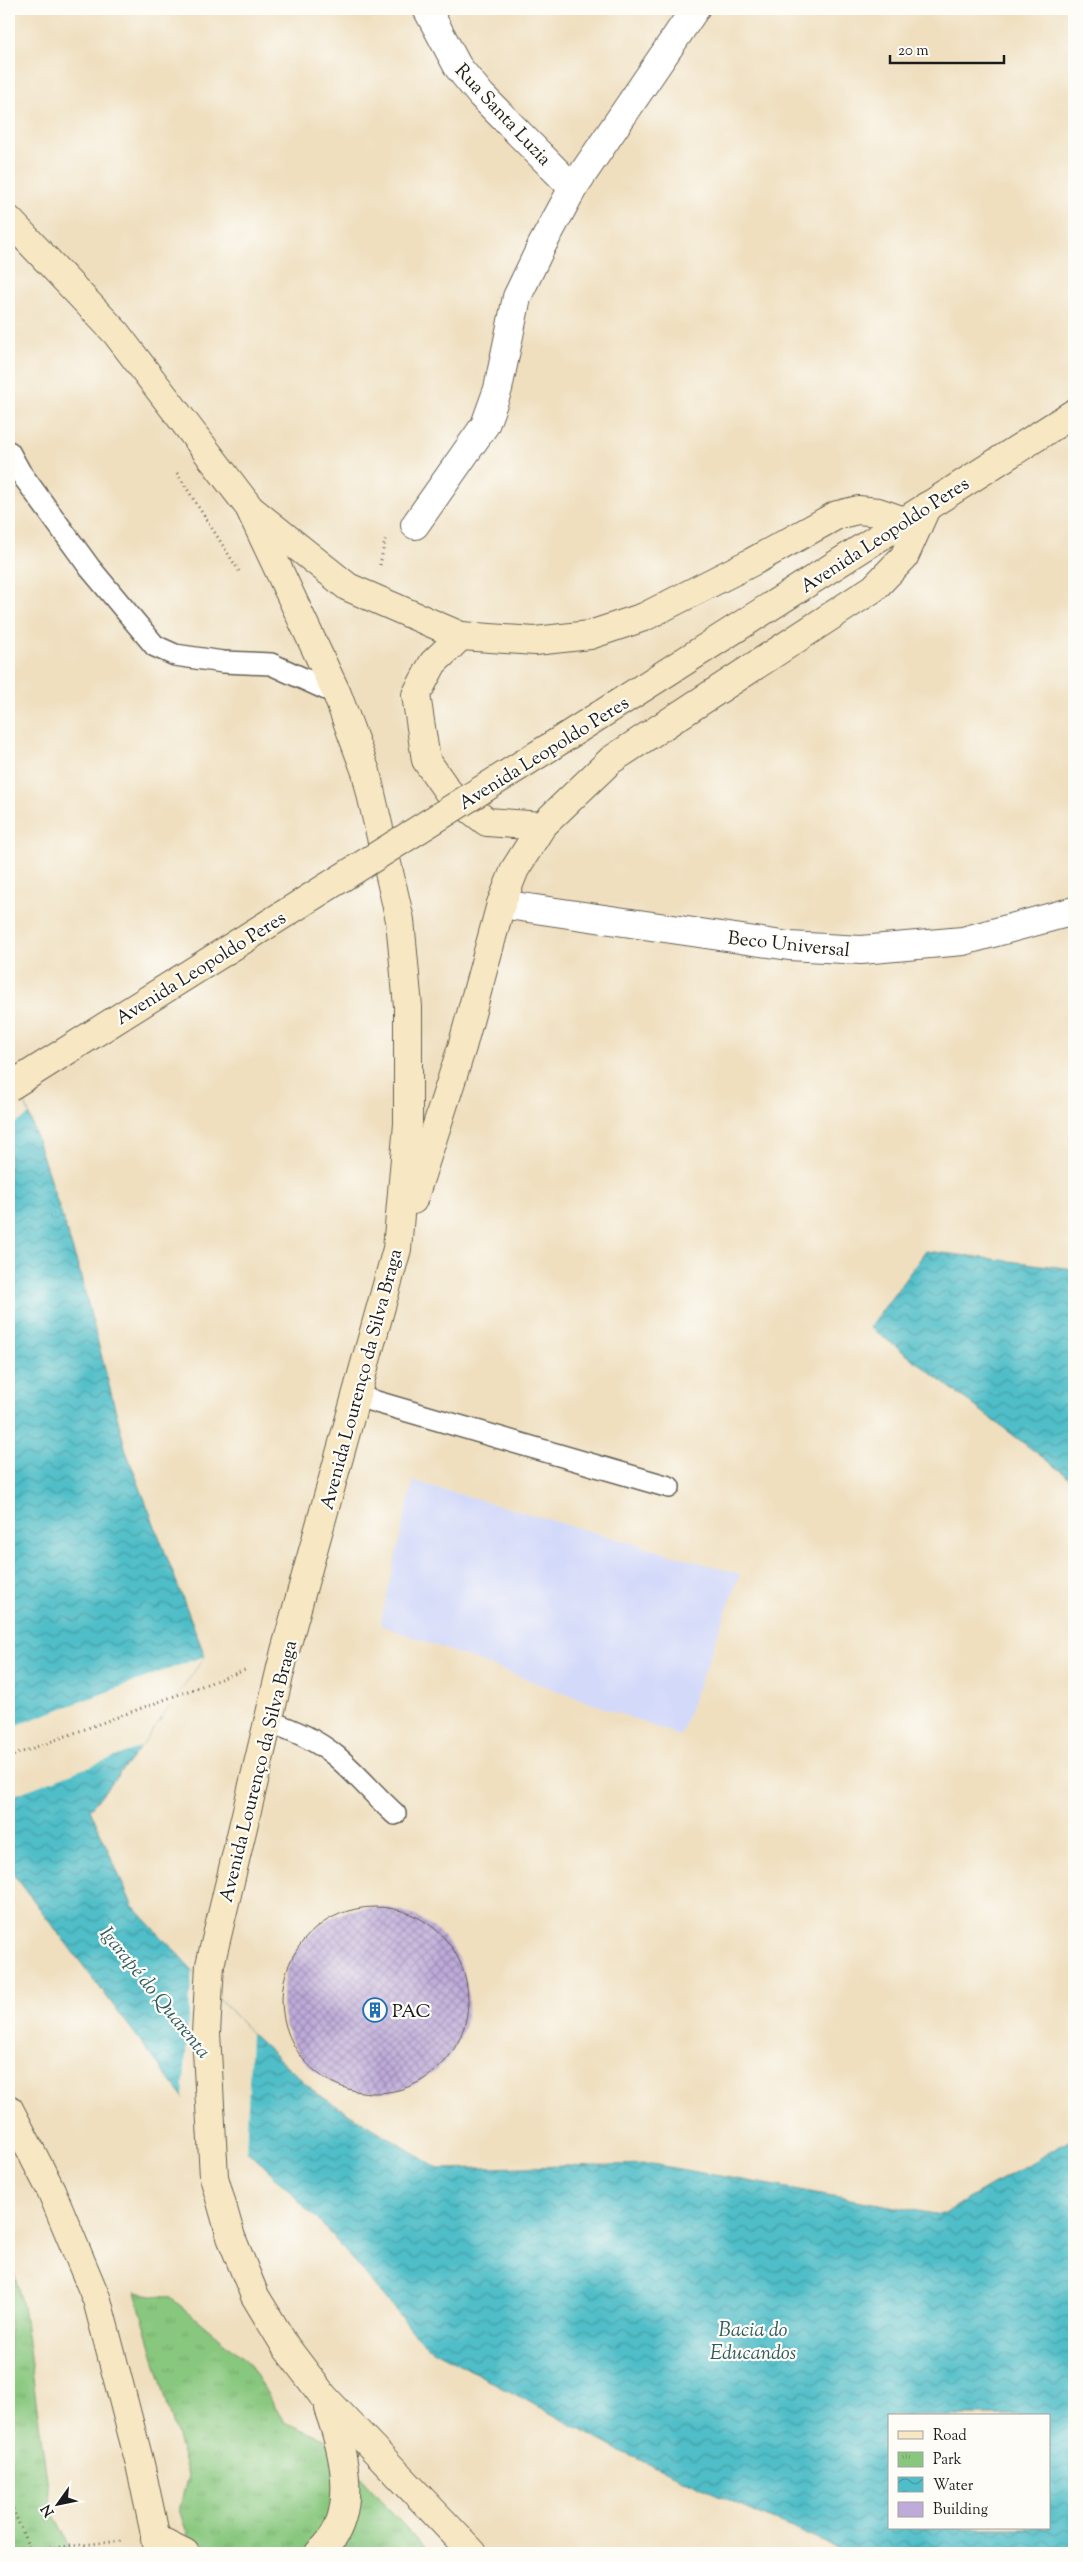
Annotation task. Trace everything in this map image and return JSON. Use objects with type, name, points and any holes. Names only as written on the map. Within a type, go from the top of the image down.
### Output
[{"type":"street","name":"Rua Santa Luzia","points":[[428,9],[458,67],[482,95],[573,188]]},
{"type":"street","points":[[415,525],[486,424],[498,389],[517,297],[573,188],[696,9]]},
{"type":"street","name":"Avenida Lourenço da Silva Braga","points":[[9,220],[116,333],[249,508],[337,694],[366,772],[400,920],[408,1007],[408,1124],[397,1248],[285,1652],[268,1721],[210,1965],[206,2033],[214,2177],[231,2237],[255,2296],[286,2347],[324,2397],[473,2553]]},
{"type":"street","name":"Avenida Leopoldo Peres","points":[[9,1087],[553,746],[1074,413]]},
{"type":"street","points":[[397,1248],[462,1047],[501,904],[515,869],[542,826],[611,760],[874,588],[904,557],[927,506]]},
{"type":"street","points":[[249,508],[348,587],[460,636],[536,641],[590,634],[644,617],[752,562],[837,515],[858,510],[878,512],[904,522]]},
{"type":"street","points":[[460,636],[433,663],[416,695],[426,760],[450,793],[487,822],[542,826]]},
{"type":"street","name":"Beco Universal","points":[[501,904],[789,946],[861,950],[963,941],[1074,911]]},
{"type":"street","points":[[12,2121],[51,2190],[97,2300],[140,2464],[157,2546],[185,2553]]},
{"type":"street","points":[[319,2553],[330,2544],[342,2520],[345,2485],[340,2441],[324,2397]]},
{"type":"lane","points":[[9,452],[20,472],[90,568],[155,646],[175,655],[223,662],[271,664],[337,694]]},
{"type":"lane","points":[[356,1396],[670,1487]]},
{"type":"lane","points":[[268,1721],[292,1729],[336,1757],[395,1814]]},
{"type":"path","points":[[175,469],[242,575],[278,569]]},
{"type":"path","points":[[381,601],[380,560],[385,539],[396,529],[415,525]]},
{"type":"path","points":[[9,1757],[228,1678]]},
{"type":"path","points":[[9,2500],[31,2552],[157,2546]]},
{"type":"shaded area","points":[[413,1481],[740,1574],[680,1736],[380,1625]]},
{"type":"green space","points":[[9,2255],[23,2306],[51,2509],[73,2553],[9,2553]]},
{"type":"green space","points":[[135,2292],[171,2298],[249,2363],[284,2422],[326,2440],[429,2553],[194,2553],[179,2510],[188,2475]]},
{"type":"water","name":"Bacia do Educandos","points":[[9,1053],[79,1269],[126,1451],[205,1656],[141,1747],[90,1809],[132,1905],[251,2033],[317,2094],[440,2169],[651,2164],[941,2215],[1074,2138],[1074,2553],[848,2553],[622,2452],[426,2346],[321,2223],[262,2164],[183,2097],[9,1868]]},
{"type":"water","points":[[926,1251],[1074,1269],[1074,1481],[870,1327]]},
{"type":"pier","points":[[9,1053],[29,1115],[9,1128]]},
{"type":"pier","points":[[205,1656],[141,1747],[9,1797],[9,1728]]},
{"type":"pier","points":[[192,1970],[251,2033],[246,2154],[191,2108],[183,2097]]},
{"type":"building","name":"PAC","points":[[375,1907],[393,1909],[410,1914],[419,1918],[441,1934],[457,1956],[461,1965],[466,1982],[468,2000],[466,2018],[461,2035],[457,2044],[441,2066],[419,2082],[410,2086],[393,2091],[375,2093],[357,2091],[340,2086],[331,2082],[309,2066],[293,2044],[289,2035],[284,2018],[282,2000],[284,1982],[289,1965],[293,1956],[309,1934],[331,1918],[340,1914],[357,1909]]},
{"type":"place","name":"PAC","points":[[375,2010]]},
{"type":"water label","name":"Igarapé do Quarenta","points":[[156,1992]]}]
